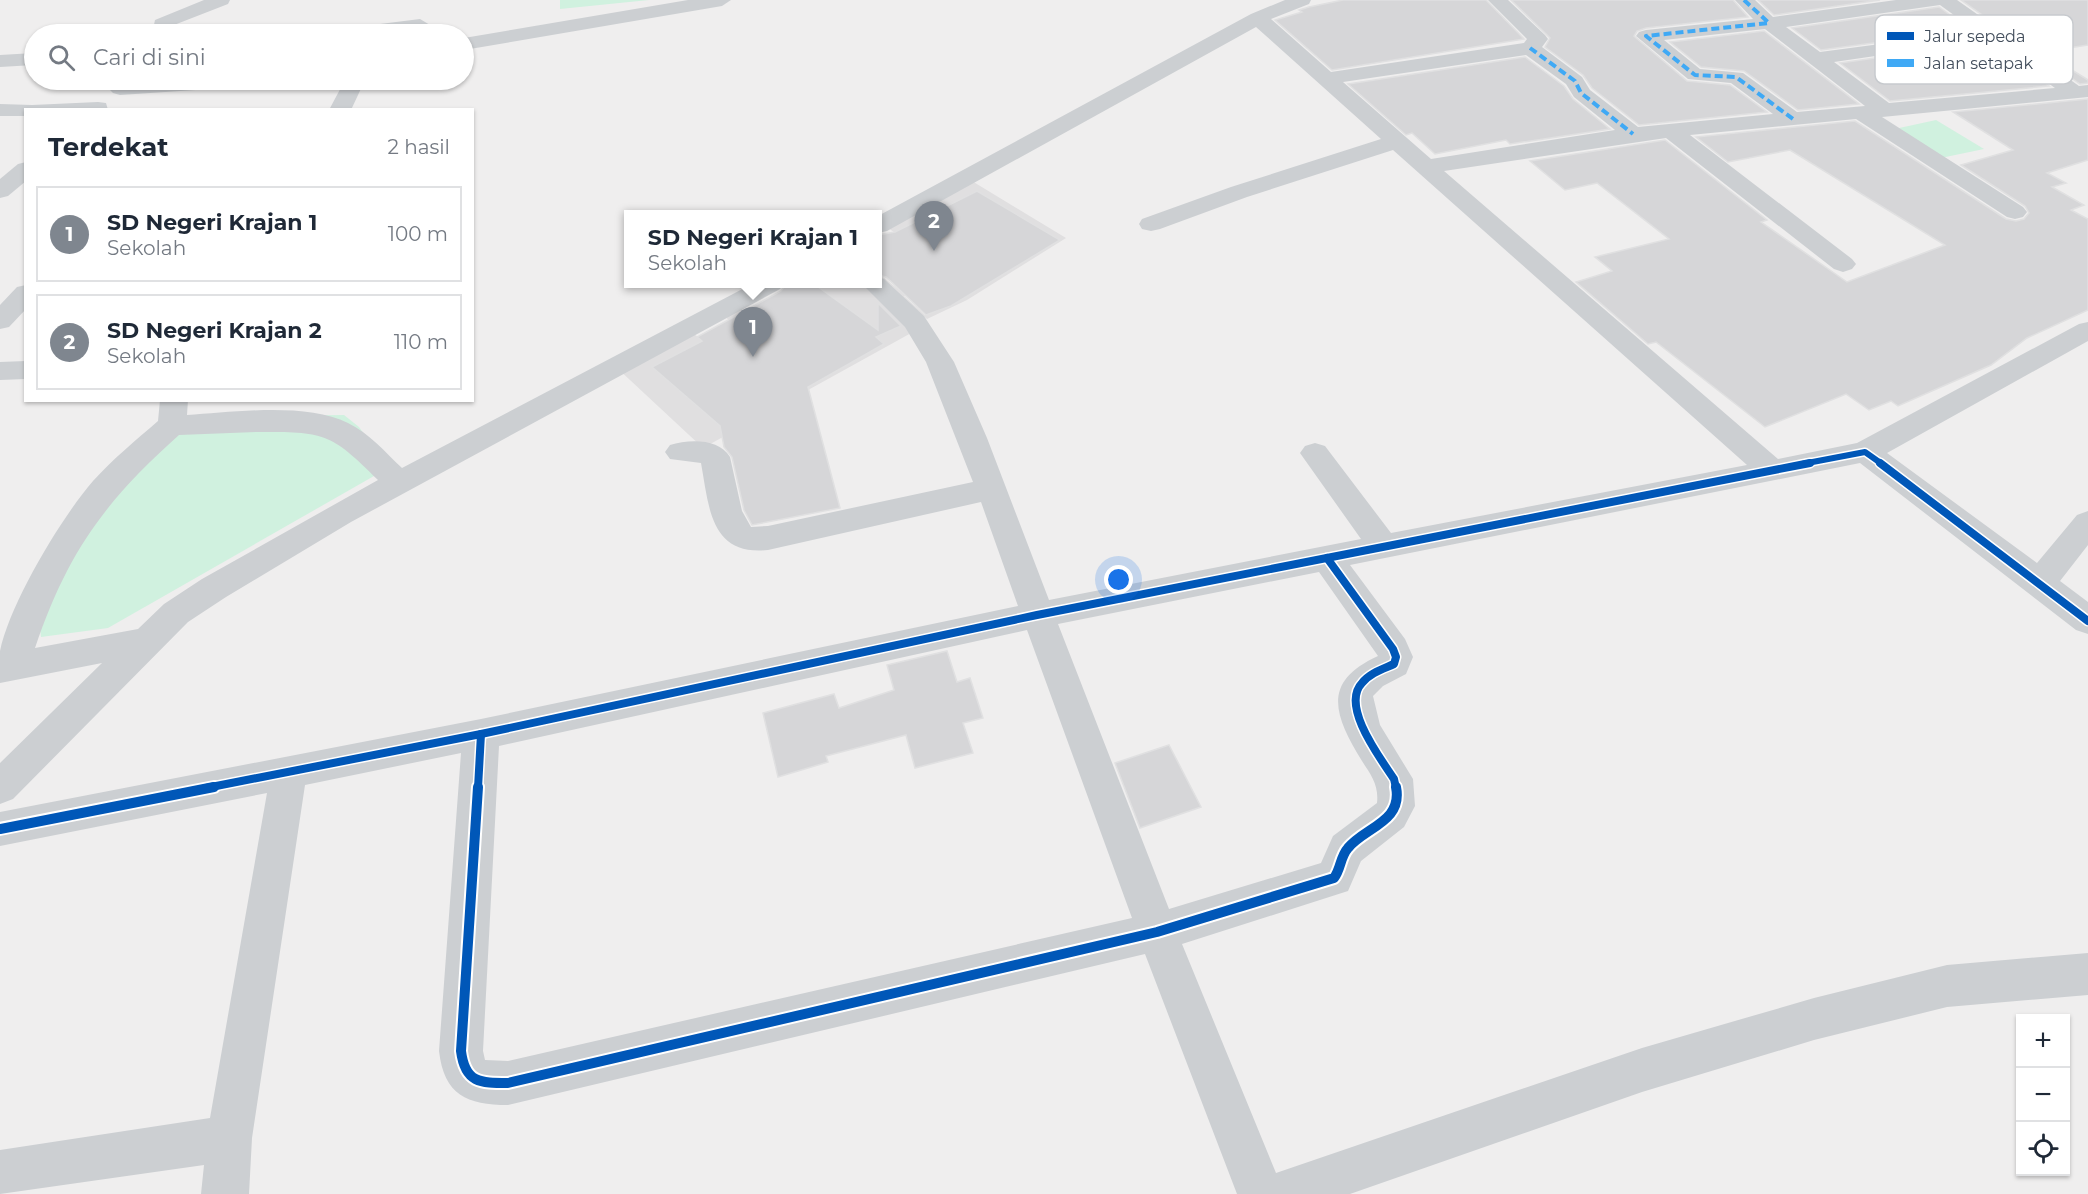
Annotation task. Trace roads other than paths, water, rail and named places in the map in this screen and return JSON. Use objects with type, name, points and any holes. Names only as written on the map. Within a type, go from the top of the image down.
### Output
[{"type":"street","points":[[162,24],[220,0]]},
{"type":"street","points":[[474,42],[722,0]]},
{"type":"street","points":[[882,224],[1258,18],[1302,0]]},
{"type":"street","points":[[1326,79],[1530,48],[1538,39],[1497,0]]},
{"type":"street","points":[[1744,0],[1769,23],[1884,110]]},
{"type":"street","points":[[1793,119],[1736,77],[1695,75],[1646,36],[1769,23],[1938,0]]},
{"type":"street","points":[[1945,0],[1967,15]]},
{"type":"street","points":[[1258,18],[1772,470]]},
{"type":"street","points":[[1530,48],[1575,81],[1581,93],[1633,134]]},
{"type":"street","points":[[1816,58],[1875,51]]},
{"type":"street","points":[[0,61],[24,60]]},
{"type":"street","points":[[98,108],[118,90]]},
{"type":"street","points":[[341,108],[350,90]]},
{"type":"street","points":[[1426,166],[1633,134],[2081,91]]},
{"type":"street","points":[[0,110],[24,110]]},
{"type":"street","points":[[1861,113],[2015,212]]},
{"type":"street","points":[[1671,131],[1843,264]]},
{"type":"street","points":[[1151,224],[1239,192],[1398,141]]},
{"type":"street","points":[[0,190],[24,171]]},
{"type":"street","points":[[0,787],[176,613],[213,588],[399,483],[764,288]]},
{"type":"street","points":[[879,288],[915,322],[940,362],[1157,932],[1261,1194]]},
{"type":"street","points":[[0,321],[24,295]]},
{"type":"street","points":[[0,829],[481,734],[1037,615],[1865,452],[2088,330]]},
{"type":"street","points":[[0,371],[24,370]]},
{"type":"street","points":[[6,668],[65,545],[97,498],[173,412],[316,424],[334,428],[399,483]]},
{"type":"street","points":[[680,452],[710,453],[715,458],[730,523],[738,535],[748,539],[768,538],[990,489]]},
{"type":"street","points":[[1865,452],[2088,621]]},
{"type":"street","points":[[1315,453],[1383,546]]},
{"type":"street","points":[[2040,583],[2088,523]]},
{"type":"street","points":[[481,734],[460,1051],[462,1066],[472,1079],[508,1083],[1157,932],[1334,878],[1347,849],[1387,821],[1393,811],[1397,790],[1394,779],[1358,717],[1356,702],[1359,687],[1371,676],[1394,664],[1396,653],[1327,558]]},
{"type":"street","points":[[6,668],[148,641]]},
{"type":"street","points":[[225,1194],[229,1138],[289,771]]},
{"type":"street","points":[[1282,1194],[1642,1070],[1814,1018],[1947,986],[2088,974]]},
{"type":"street","points":[[0,1173],[229,1138]]},
{"type":"place","name":"SD Negeri Krajan 2","points":[[934,251]]},
{"type":"place","name":"SD Negeri Krajan 1","points":[[753,357]]}]
